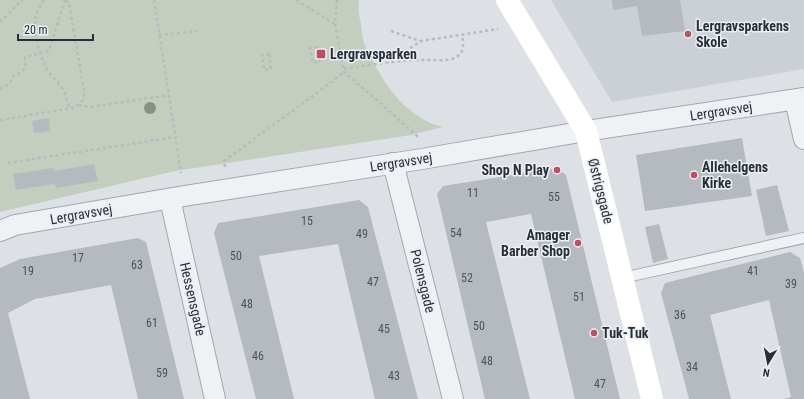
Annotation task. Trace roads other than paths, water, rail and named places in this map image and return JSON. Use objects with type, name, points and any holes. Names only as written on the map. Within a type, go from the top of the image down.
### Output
[{"type":"street","name":"Østrigsgade","points":[[507,0],[586,131],[652,399]]},
{"type":"street","name":"Lergravsvej","points":[[0,231],[15,225],[170,199],[586,131],[800,99]]},
{"type":"street","points":[[800,99],[804,139]]},
{"type":"street","name":"Polensgade","points":[[393,163],[453,399]]},
{"type":"street","name":"Hessensgade","points":[[170,199],[215,399]]},
{"type":"lane","points":[[622,278],[804,238]]},
{"type":"place","name":"Lergravsparkens Skole","points":[[688,34]]},
{"type":"place","name":"Lergravsparken","points":[[321,54]]},
{"type":"place","name":"Shop N Play","points":[[557,170]]},
{"type":"place","name":"Allehelgens Kirke","points":[[694,175]]},
{"type":"place","name":"Amager Barber Shop","points":[[578,243]]},
{"type":"place","name":"Tuk-Tuk","points":[[594,333]]}]
